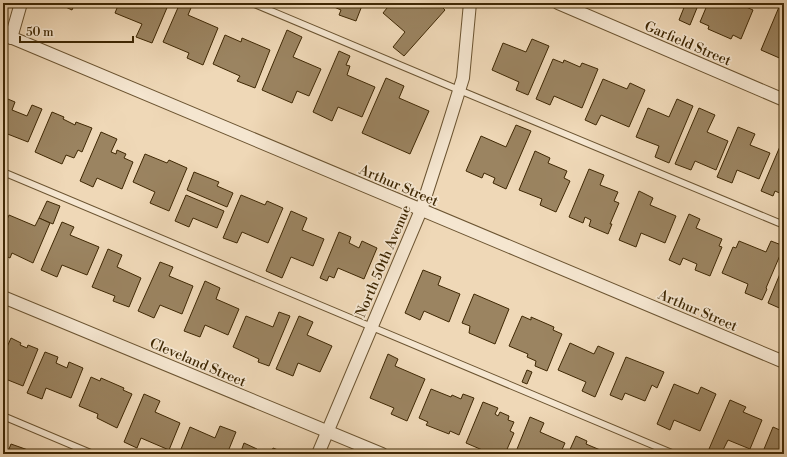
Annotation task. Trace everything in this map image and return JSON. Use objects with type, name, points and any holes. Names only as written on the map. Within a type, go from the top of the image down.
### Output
[{"type":"street","points":[[7,36],[21,3]]},
{"type":"street","name":"North 50th Avenue","points":[[318,454],[421,210],[463,78],[470,3]]},
{"type":"street","name":"Garfield Street","points":[[558,3],[784,100]]},
{"type":"street","name":"Arthur Street","points":[[7,36],[784,362]]},
{"type":"street","name":"Cleveland Street","points":[[3,297],[382,454]]},
{"type":"lane","points":[[252,3],[784,225]]},
{"type":"lane","points":[[3,172],[674,454]]},
{"type":"lane","points":[[3,416],[93,454]]},
{"type":"building","points":[[57,3],[75,3],[72,10]]},
{"type":"building","points":[[119,3],[169,3],[152,43],[136,37],[142,24],[115,13]]},
{"type":"building","points":[[180,3],[193,3],[188,15],[218,28],[203,65],[187,58],[189,53],[163,42]]},
{"type":"building","points":[[325,3],[363,3],[356,21],[339,15],[341,10]]},
{"type":"building","points":[[391,3],[416,3],[422,8],[427,3],[438,3],[445,10],[404,56],[393,47],[405,32],[383,13]]},
{"type":"building","points":[[682,3],[699,3],[690,25],[679,20],[685,5]]},
{"type":"building","points":[[708,3],[737,3],[753,10],[741,39],[733,35],[731,39],[708,29],[709,26],[700,22]]},
{"type":"building","points":[[779,7],[784,9],[784,60],[761,50]]},
{"type":"building","points":[[287,30],[302,37],[293,57],[321,69],[309,96],[297,91],[292,103],[262,90]]},
{"type":"building","points":[[225,35],[241,42],[242,38],[270,50],[255,88],[237,81],[240,76],[213,64]]},
{"type":"building","points":[[532,39],[549,46],[528,95],[516,90],[519,82],[492,70],[503,43],[526,52]]},
{"type":"building","points":[[339,51],[350,56],[346,65],[350,66],[347,75],[375,87],[362,117],[338,107],[332,121],[313,112]]},
{"type":"building","points":[[553,59],[563,63],[564,60],[580,67],[582,63],[598,69],[582,108],[554,96],[550,105],[536,99]]},
{"type":"building","points":[[386,78],[404,86],[399,98],[429,111],[410,154],[362,133]]},
{"type":"building","points":[[603,79],[627,89],[630,83],[645,90],[629,127],[601,115],[596,125],[585,120]]},
{"type":"building","points":[[3,97],[15,102],[12,110],[27,116],[32,105],[42,109],[28,142],[5,133],[3,137]]},
{"type":"building","points":[[677,99],[693,106],[669,163],[655,157],[659,146],[636,137],[648,108],[669,117]]},
{"type":"building","points":[[699,108],[715,115],[707,132],[728,141],[716,170],[695,161],[691,170],[675,164]]},
{"type":"building","points":[[52,112],[64,117],[63,119],[75,125],[76,122],[92,128],[82,152],[78,150],[74,158],[66,155],[62,164],[35,152]]},
{"type":"building","points":[[516,125],[531,131],[506,189],[493,183],[495,178],[484,173],[482,178],[466,171],[481,136],[506,147]]},
{"type":"building","points":[[738,127],[755,134],[750,145],[770,153],[759,179],[737,170],[732,183],[717,177]]},
{"type":"building","points":[[101,132],[117,139],[111,152],[116,154],[117,150],[126,154],[124,158],[133,162],[122,189],[97,178],[93,187],[80,181]]},
{"type":"building","points":[[781,144],[784,146],[784,195],[775,191],[773,196],[761,191]]},
{"type":"building","points":[[535,151],[550,158],[548,163],[567,171],[564,178],[570,181],[556,212],[540,205],[542,199],[519,190]]},
{"type":"building","points":[[145,154],[167,163],[169,160],[187,168],[169,211],[150,203],[155,192],[133,182]]},
{"type":"building","points":[[589,169],[604,175],[600,185],[618,192],[614,201],[619,203],[610,224],[612,224],[608,234],[589,226],[591,220],[585,217],[583,223],[569,217]]},
{"type":"building","points":[[194,172],[219,182],[217,186],[233,193],[227,207],[187,190]]},
{"type":"building","points":[[639,191],[653,198],[650,205],[676,216],[665,243],[641,233],[636,247],[619,240]]},
{"type":"building","points":[[186,195],[224,211],[217,228],[193,218],[189,227],[175,221]]},
{"type":"building","points":[[241,195],[265,205],[267,201],[283,208],[268,243],[242,232],[237,243],[223,238]]},
{"type":"building","points":[[47,201],[60,206],[53,224],[39,218]]},
{"type":"building","points":[[291,211],[307,218],[302,230],[324,239],[313,266],[291,257],[282,278],[266,271]]},
{"type":"building","points":[[689,214],[700,219],[696,228],[722,239],[719,246],[722,247],[710,276],[695,270],[697,264],[683,258],[680,265],[669,260]]},
{"type":"building","points":[[9,215],[35,226],[39,218],[50,223],[33,263],[12,253],[10,258],[3,255],[3,229]]},
{"type":"building","points":[[62,222],[74,227],[70,235],[99,247],[87,275],[62,265],[57,277],[41,270]]},
{"type":"building","points":[[339,232],[351,237],[349,243],[359,248],[362,241],[377,248],[364,279],[338,268],[334,278],[329,276],[327,281],[320,278]]},
{"type":"building","points":[[739,241],[766,252],[771,241],[784,246],[762,300],[745,293],[748,284],[722,273],[733,247],[736,248]]},
{"type":"building","points":[[108,249],[122,255],[117,267],[141,278],[129,307],[113,301],[115,296],[92,287]]},
{"type":"building","points":[[160,262],[173,267],[169,276],[193,286],[182,314],[160,305],[154,318],[138,311]]},
{"type":"building","points":[[784,264],[784,310],[768,303]]},
{"type":"building","points":[[423,270],[441,277],[438,285],[460,294],[449,322],[424,311],[420,320],[405,313]]},
{"type":"building","points":[[205,281],[220,288],[216,299],[239,309],[228,335],[205,325],[200,337],[184,331]]},
{"type":"building","points":[[474,294],[509,309],[495,344],[469,333],[470,326],[462,323]]},
{"type":"building","points":[[279,312],[290,316],[269,366],[258,362],[259,359],[233,347],[246,316],[273,327]]},
{"type":"building","points":[[299,316],[313,322],[307,335],[332,346],[320,372],[298,363],[293,376],[276,369]]},
{"type":"building","points":[[522,316],[531,320],[531,317],[554,327],[553,330],[562,334],[547,371],[535,366],[536,361],[527,357],[528,354],[509,346]]},
{"type":"building","points":[[11,338],[27,348],[28,345],[38,349],[23,386],[3,378],[3,356]]},
{"type":"building","points":[[570,343],[594,354],[598,346],[614,353],[595,397],[582,391],[586,382],[558,370]]},
{"type":"building","points":[[45,352],[58,357],[56,363],[67,368],[69,362],[83,368],[71,398],[46,388],[42,399],[27,393]]},
{"type":"building","points":[[388,354],[398,359],[395,366],[425,379],[407,421],[391,414],[394,408],[370,398]]},
{"type":"building","points":[[626,357],[664,372],[657,388],[652,385],[645,401],[625,393],[622,400],[610,395]]},
{"type":"building","points":[[527,370],[532,372],[527,384],[522,382]]},
{"type":"building","points":[[91,377],[100,381],[101,378],[124,388],[123,390],[132,394],[117,428],[97,418],[98,414],[79,406]]},
{"type":"building","points":[[674,384],[698,394],[701,387],[716,394],[700,431],[674,420],[670,430],[657,424]]},
{"type":"building","points":[[431,389],[451,397],[452,395],[461,399],[463,394],[474,398],[459,435],[450,431],[449,434],[426,425],[428,422],[419,418]]},
{"type":"building","points":[[144,394],[160,401],[155,412],[180,423],[169,450],[141,438],[137,448],[124,442]]},
{"type":"building","points":[[730,400],[746,407],[743,412],[762,420],[750,449],[728,440],[721,454],[709,449]]},
{"type":"building","points":[[483,402],[498,408],[495,414],[498,416],[500,412],[509,416],[508,420],[514,422],[510,431],[514,433],[505,454],[488,454],[487,452],[466,443]]},
{"type":"building","points":[[530,417],[544,423],[540,432],[565,443],[560,454],[515,454]]},
{"type":"building","points":[[220,426],[236,432],[227,454],[179,454],[190,427],[215,438]]},
{"type":"building","points":[[773,427],[782,431],[784,427],[784,454],[762,454]]},
{"type":"building","points":[[576,436],[587,441],[586,444],[605,452],[604,454],[568,454]]},
{"type":"building","points":[[244,443],[257,449],[256,450],[265,454],[240,454]]},
{"type":"building","points":[[11,444],[28,450],[26,454],[7,454]]},
{"type":"building","points":[[273,448],[288,454],[271,454]]}]
